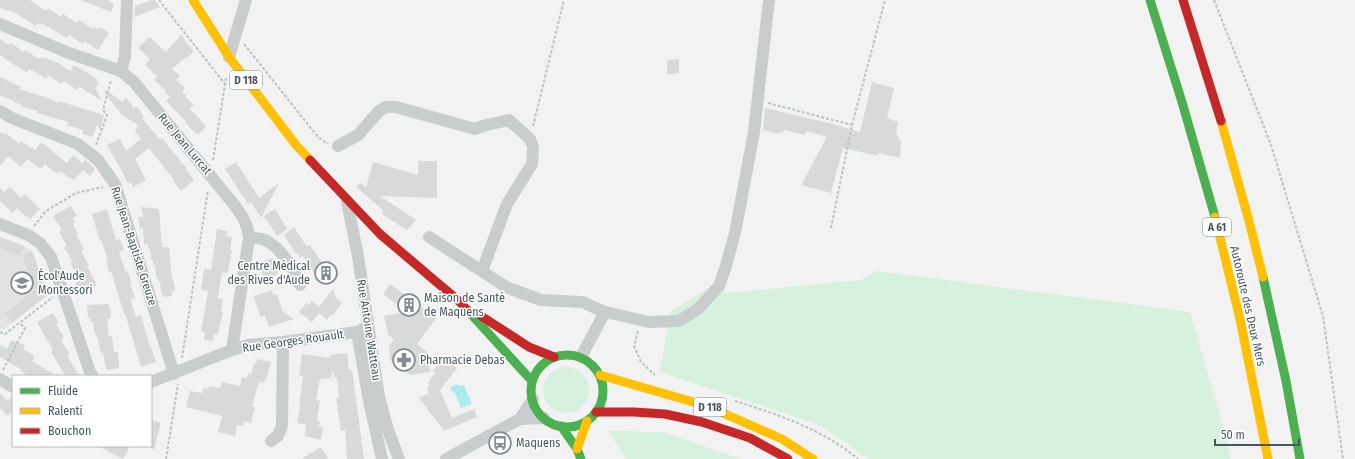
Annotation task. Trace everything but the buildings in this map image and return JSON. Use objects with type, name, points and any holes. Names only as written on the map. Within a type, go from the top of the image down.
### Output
[{"type":"main road","name":"D 118","points":[[193,0],[229,57],[269,111],[305,155],[380,234],[460,302],[529,347],[554,357]]},
{"type":"main road","name":"Autoroute des Deux Mers","points":[[1150,0],[1171,63],[1201,166],[1229,273],[1250,364],[1268,459]]},
{"type":"main road","name":"Autoroute des Deux Mers","points":[[1183,0],[1229,147],[1259,264],[1280,355],[1300,459]]},
{"type":"main road","name":"D 118","points":[[460,302],[532,382]]},
{"type":"main road","points":[[568,354],[581,357],[591,364],[600,375],[603,387],[602,400],[596,412],[587,421],[574,426],[561,426],[551,423],[536,409],[532,395],[532,382],[540,366],[554,357],[568,354]]},
{"type":"main road","name":"D 118","points":[[600,375],[707,406],[782,439],[813,459]]},
{"type":"main road","name":"D 118","points":[[596,412],[666,414],[702,422],[750,438],[788,459]]},
{"type":"main road","points":[[577,449],[587,421]]},
{"type":"main road","points":[[561,426],[577,449],[581,459]]},
{"type":"street","points":[[118,70],[125,56],[127,0]]},
{"type":"street","points":[[229,57],[246,0]]},
{"type":"street","points":[[429,237],[508,288],[541,300],[582,302],[605,312],[649,322],[679,321],[698,309],[719,286],[735,233],[754,132],[769,0]]},
{"type":"street","name":"Rue Jean Lurcat","points":[[0,24],[70,54],[118,70],[134,82],[244,218],[248,229],[249,238],[232,350]]},
{"type":"street","points":[[338,146],[358,135],[379,111],[386,107],[396,107],[475,130],[486,125],[509,120],[530,138],[533,148],[532,164],[507,204],[482,271]]},
{"type":"street","name":"Rue Jean-Baptiste Greuze","points":[[0,111],[14,119],[78,144],[98,160],[115,184],[177,373]]},
{"type":"street","name":"Rue Antoine Watteau","points":[[347,199],[358,256],[379,397],[388,430],[399,459]]},
{"type":"street","points":[[0,224],[28,234],[40,243],[51,257],[92,375]]},
{"type":"street","points":[[249,238],[262,239],[275,246],[294,270],[300,285]]},
{"type":"street","points":[[581,357],[605,312]]},
{"type":"street","name":"Rue Georges Rouault","points":[[152,382],[248,345],[284,342],[357,332],[369,326]]},
{"type":"street","name":"Rue Antoine Watteau","points":[[357,332],[369,400],[382,459]]},
{"type":"street","points":[[271,441],[278,436],[282,426],[284,342]]},
{"type":"street","points":[[0,377],[12,386]]},
{"type":"street","points":[[520,419],[533,399]]},
{"type":"street","points":[[446,459],[520,419],[544,418]]},
{"type":"path","points":[[159,0],[225,84]]},
{"type":"path","points":[[530,138],[564,0]]},
{"type":"path","points":[[831,228],[852,126],[885,0]]},
{"type":"path","points":[[1214,0],[1271,145],[1323,316],[1344,459]]},
{"type":"path","points":[[236,34],[318,137],[327,144],[338,146]]},
{"type":"path","points":[[92,155],[107,115],[103,110],[118,70]]},
{"type":"path","points":[[166,459],[177,373],[226,77]]},
{"type":"path","points":[[758,100],[852,126]]},
{"type":"path","points":[[28,234],[46,210],[76,193],[115,184]]},
{"type":"path","points":[[0,332],[5,334],[50,299],[63,292]]},
{"type":"path","points":[[640,320],[634,346],[641,362],[655,375]]},
{"type":"path","points":[[0,377],[25,328],[20,322]]},
{"type":"path","points":[[729,399],[805,426],[848,451],[858,459]]},
{"type":"shaded area","name":"Écol'Aude Montessori","points":[[0,237],[24,246],[32,251],[46,290],[49,289],[50,293],[4,329],[0,328]]},
{"type":"green space","points":[[876,271],[1190,312],[1231,459],[868,459],[822,426],[660,372],[670,312],[712,286],[726,293],[862,280]]},
{"type":"green space","points":[[561,367],[571,367],[579,371],[585,377],[589,385],[589,395],[585,403],[579,409],[571,413],[561,413],[553,409],[547,403],[543,395],[543,385],[547,377],[553,371]]},
{"type":"green space","points":[[608,431],[662,432],[741,459],[626,459]]},
{"type":"water","points":[[456,384],[460,386],[464,385],[472,404],[461,408],[455,393],[451,391],[451,387]]},
{"type":"traffic: fast","points":[[1150,0],[1182,102],[1215,217]]},
{"type":"traffic: fast","points":[[1263,277],[1286,381],[1300,459]]},
{"type":"traffic: fast","points":[[469,312],[532,381]]},
{"type":"traffic: fast","points":[[567,355],[587,361],[597,371],[603,391],[597,411],[587,421],[567,427],[547,421],[537,411],[531,391],[537,371],[547,361],[567,355]]},
{"type":"traffic: fast","points":[[561,426],[577,449],[581,459]]},
{"type":"traffic: slow","points":[[193,0],[229,57],[296,145],[310,160]]},
{"type":"traffic: slow","points":[[1221,121],[1263,277]]},
{"type":"traffic: slow","points":[[1215,217],[1240,319],[1268,459]]},
{"type":"traffic: slow","points":[[600,375],[707,406],[782,439],[813,459]]},
{"type":"traffic: slow","points":[[577,449],[587,421]]},
{"type":"traffic: jam","points":[[1183,0],[1221,121]]},
{"type":"traffic: jam","points":[[310,160],[380,234],[460,302],[469,312]]},
{"type":"traffic: jam","points":[[481,316],[529,347],[554,357]]},
{"type":"traffic: jam","points":[[596,412],[665,414],[702,422],[750,438],[788,459]]},
{"type":"place","name":"Centre Médical des Rives d'Aude","points":[[326,273]]},
{"type":"place","name":"Écol'Aude Montessori","points":[[22,283]]},
{"type":"place","name":"Maison de Santé de Maquens","points":[[409,305]]},
{"type":"place","name":"Pharmacie Debas","points":[[404,360]]},
{"type":"place","name":"Maquens","points":[[500,443]]}]
